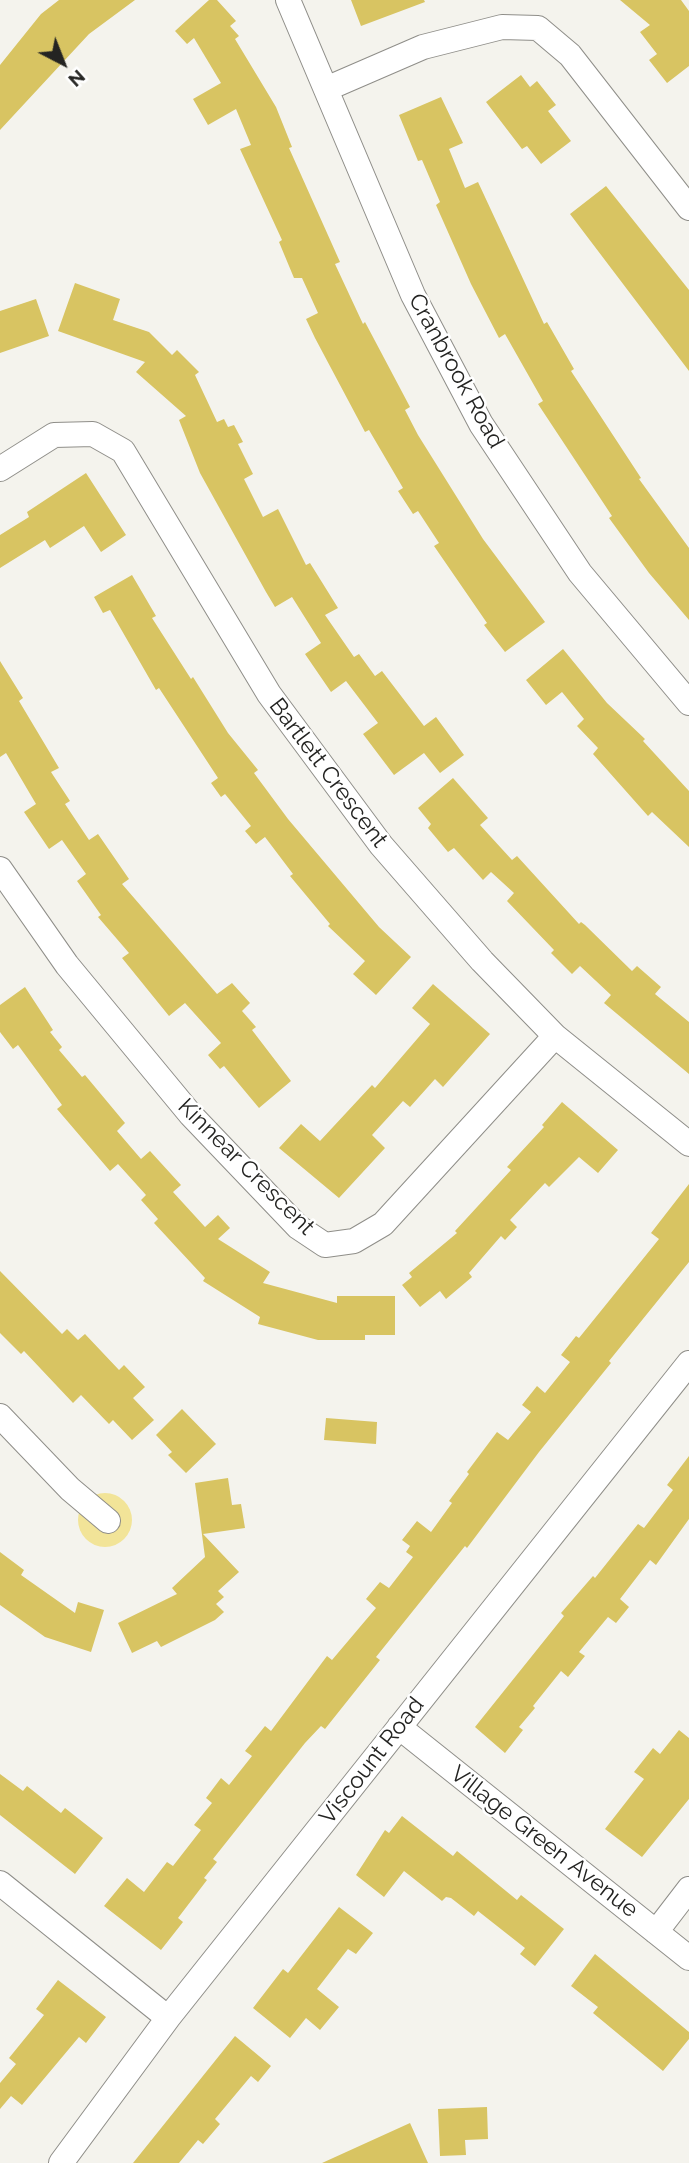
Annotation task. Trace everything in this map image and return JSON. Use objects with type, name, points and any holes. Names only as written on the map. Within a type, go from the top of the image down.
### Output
[{"type":"street","name":"Cranbrook Road","points":[[288,0],[413,295],[481,424],[580,573],[689,703]]},
{"type":"street","points":[[326,89],[423,47],[502,27],[538,29],[570,55],[689,208]]},
{"type":"street","name":"Bartlett Crescent","points":[[0,469],[54,435],[93,434],[123,451],[269,694],[381,845],[482,961],[555,1036],[689,1144]]},
{"type":"street","name":"Kinnear Crescent","points":[[0,869],[67,965],[191,1115],[298,1227],[325,1245],[354,1241],[383,1224],[555,1036]]},
{"type":"street","name":"Viscount Road","points":[[61,2163],[168,2018],[689,1363]]},
{"type":"street","points":[[0,1416],[70,1489],[108,1521]]},
{"type":"street","name":"Village Green Avenue","points":[[399,1727],[689,1958]]},
{"type":"street","points":[[0,1884],[168,2018]]},
{"type":"street","points":[[656,1932],[689,1889]]},
{"type":"shaded area","points":[[105,1493],[124,1501],[132,1520],[124,1539],[105,1547],[86,1539],[78,1520],[86,1501]]},
{"type":"building","points":[[59,0],[135,0],[89,34],[0,130],[0,65],[41,14]]},
{"type":"building","points":[[209,0],[217,0],[236,21],[230,26],[239,36],[235,39],[276,107],[292,147],[289,148],[340,262],[335,264],[363,324],[365,322],[410,407],[405,410],[418,435],[483,539],[545,622],[505,652],[484,625],[487,623],[434,546],[439,543],[418,511],[413,514],[398,491],[403,488],[369,430],[365,432],[315,338],[306,319],[318,313],[302,278],[294,278],[279,242],[282,240],[240,149],[251,145],[236,109],[208,125],[193,99],[221,83],[194,38],[187,44],[175,31]]},
{"type":"building","points":[[351,0],[424,0],[425,2],[361,26]]},
{"type":"building","points":[[620,0],[681,0],[689,11],[689,66],[667,83],[649,60],[657,54],[640,32],[650,25]]},
{"type":"building","points":[[521,75],[530,87],[537,81],[556,105],[548,111],[571,141],[541,164],[527,146],[522,149],[486,102]]},
{"type":"building","points":[[441,97],[463,143],[449,149],[465,188],[478,182],[544,324],[547,322],[574,369],[571,371],[641,478],[639,479],[689,548],[689,620],[649,573],[609,518],[612,516],[538,404],[543,401],[505,334],[499,338],[471,284],[436,205],[440,202],[422,160],[418,161],[399,115]]},
{"type":"building","points":[[606,186],[689,290],[689,371],[570,214]]},
{"type":"building","points":[[75,283],[120,299],[113,320],[149,332],[172,355],[177,350],[199,372],[195,375],[217,422],[224,419],[228,427],[234,425],[243,442],[238,444],[253,474],[244,479],[263,517],[278,509],[306,565],[310,563],[338,608],[325,615],[354,657],[359,654],[375,676],[382,671],[424,726],[436,717],[464,755],[440,773],[424,753],[394,775],[363,734],[378,723],[346,681],[331,692],[305,654],[321,643],[292,597],[275,607],[266,592],[200,473],[179,420],[186,416],[136,372],[145,362],[58,331]]},
{"type":"building","points":[[36,299],[49,336],[0,353],[0,311]]},
{"type":"building","points":[[86,473],[126,535],[101,552],[84,526],[50,548],[45,540],[0,568],[0,535],[29,517],[27,512]]},
{"type":"building","points":[[132,575],[156,616],[152,618],[228,733],[258,770],[254,773],[288,819],[379,927],[411,957],[376,995],[353,974],[365,961],[328,926],[330,924],[290,876],[293,874],[265,837],[256,844],[245,831],[251,826],[225,794],[221,797],[211,783],[218,778],[159,688],[156,690],[110,610],[103,613],[94,597]]},
{"type":"building","points":[[563,649],[607,703],[645,739],[643,741],[689,791],[689,847],[652,812],[648,816],[593,754],[598,748],[577,726],[584,719],[562,692],[546,705],[526,680]]},
{"type":"building","points":[[0,661],[23,698],[19,701],[59,768],[51,772],[70,801],[65,804],[89,840],[98,834],[129,879],[122,884],[217,994],[232,983],[250,1003],[242,1011],[256,1027],[252,1030],[291,1081],[259,1108],[224,1066],[220,1069],[208,1055],[221,1043],[185,1003],[169,1016],[122,958],[129,953],[98,917],[101,915],[77,881],[86,874],[62,840],[49,849],[24,812],[36,804],[6,753],[0,757]]},
{"type":"building","points":[[453,778],[488,818],[480,825],[512,860],[517,856],[579,924],[581,922],[585,925],[632,971],[637,966],[661,987],[655,994],[689,1022],[689,1074],[604,1003],[611,995],[580,966],[572,974],[551,953],[554,950],[507,901],[514,893],[491,872],[483,880],[454,848],[448,852],[428,828],[431,824],[418,808]]},
{"type":"building","points":[[433,984],[490,1034],[443,1087],[435,1079],[410,1107],[403,1101],[372,1135],[385,1148],[339,1198],[279,1148],[301,1124],[320,1141],[372,1085],[375,1088],[430,1024],[412,1008]]},
{"type":"building","points":[[25,987],[53,1030],[50,1032],[62,1047],[59,1050],[82,1077],[85,1075],[125,1123],[117,1131],[141,1159],[150,1151],[181,1185],[173,1192],[205,1227],[218,1215],[230,1228],[218,1239],[270,1272],[263,1283],[337,1303],[337,1296],[395,1296],[395,1335],[365,1335],[365,1340],[318,1340],[258,1324],[260,1317],[203,1281],[205,1278],[154,1223],[158,1219],[141,1200],[146,1195],[118,1164],[110,1171],[57,1109],[62,1105],[18,1045],[13,1049],[0,1032],[0,1005]]},
{"type":"building","points":[[562,1102],[618,1150],[598,1173],[579,1157],[549,1187],[545,1183],[510,1220],[517,1227],[505,1240],[501,1236],[469,1273],[472,1277],[446,1299],[440,1291],[420,1307],[402,1285],[412,1277],[409,1273],[457,1233],[455,1231],[511,1170],[507,1167],[544,1127],[542,1125]]},
{"type":"building","points":[[689,1184],[689,1262],[609,1361],[611,1363],[539,1452],[467,1548],[465,1546],[376,1657],[380,1660],[325,1729],[321,1726],[305,1743],[213,1859],[217,1862],[204,1878],[207,1880],[178,1918],[183,1922],[161,1950],[104,1906],[127,1878],[144,1892],[167,1862],[173,1866],[201,1830],[194,1825],[212,1803],[206,1798],[221,1778],[229,1785],[252,1756],[245,1751],[265,1726],[271,1731],[327,1656],[332,1660],[376,1608],[366,1599],[380,1582],[389,1588],[413,1557],[406,1552],[410,1546],[402,1540],[417,1521],[431,1532],[452,1503],[449,1501],[469,1474],[467,1472],[497,1432],[508,1440],[531,1412],[522,1405],[537,1386],[545,1393],[570,1362],[561,1355],[576,1336],[579,1338],[659,1239],[651,1233]]},
{"type":"building","points":[[0,1271],[62,1334],[67,1329],[78,1340],[85,1334],[119,1370],[124,1365],[145,1387],[133,1398],[154,1420],[132,1440],[113,1420],[109,1424],[81,1395],[73,1403],[24,1351],[21,1354],[0,1333]]},
{"type":"building","points":[[182,1409],[216,1444],[186,1473],[168,1455],[172,1452],[156,1435]]},
{"type":"building","points":[[326,1418],[377,1422],[376,1444],[324,1440]]},
{"type":"building","points":[[689,1456],[689,1519],[656,1565],[650,1560],[620,1599],[629,1607],[616,1623],[608,1617],[579,1652],[585,1656],[568,1677],[561,1671],[533,1706],[535,1708],[519,1727],[523,1730],[505,1753],[475,1727],[564,1616],[561,1613],[593,1576],[595,1578],[638,1524],[644,1528],[673,1490],[667,1485]]},
{"type":"building","points":[[228,1478],[232,1505],[241,1504],[245,1528],[203,1534],[239,1572],[218,1591],[224,1597],[216,1604],[224,1612],[215,1620],[161,1647],[157,1641],[132,1653],[118,1623],[177,1594],[172,1588],[205,1557],[195,1483]]},
{"type":"building","points":[[0,1552],[24,1570],[21,1575],[75,1613],[78,1602],[104,1610],[91,1652],[45,1637],[0,1605]]},
{"type":"building","points":[[679,1730],[689,1738],[689,1799],[642,1857],[605,1829],[644,1779],[634,1772],[653,1748],[660,1754]]},
{"type":"building","points":[[0,1774],[23,1791],[27,1786],[61,1813],[65,1808],[103,1838],[75,1874],[0,1815]]},
{"type":"building","points":[[402,1816],[453,1856],[457,1851],[517,1900],[521,1895],[564,1929],[535,1966],[520,1954],[525,1948],[478,1911],[474,1916],[451,1898],[446,1897],[442,1901],[404,1871],[384,1897],[356,1875],[385,1830],[389,1833]]},
{"type":"building","points":[[339,1907],[373,1933],[356,1954],[348,1949],[317,1989],[339,2007],[320,2030],[306,2018],[290,2038],[253,2008],[283,1969],[288,1973]]},
{"type":"building","points":[[595,1954],[689,2032],[689,2039],[663,2071],[593,2013],[598,2007],[571,1986]]},
{"type":"building","points":[[58,1980],[106,2017],[86,2043],[79,2037],[22,2105],[11,2096],[0,2109],[0,2083],[16,2064],[9,2058],[44,2015],[36,2009]]},
{"type":"building","points":[[235,2036],[271,2066],[258,2082],[251,2076],[215,2119],[220,2124],[203,2144],[198,2140],[179,2163],[133,2163]]},
{"type":"building","points":[[487,2107],[488,2139],[465,2140],[466,2155],[440,2156],[438,2109]]},
{"type":"building","points":[[410,2123],[428,2163],[322,2163]]}]
